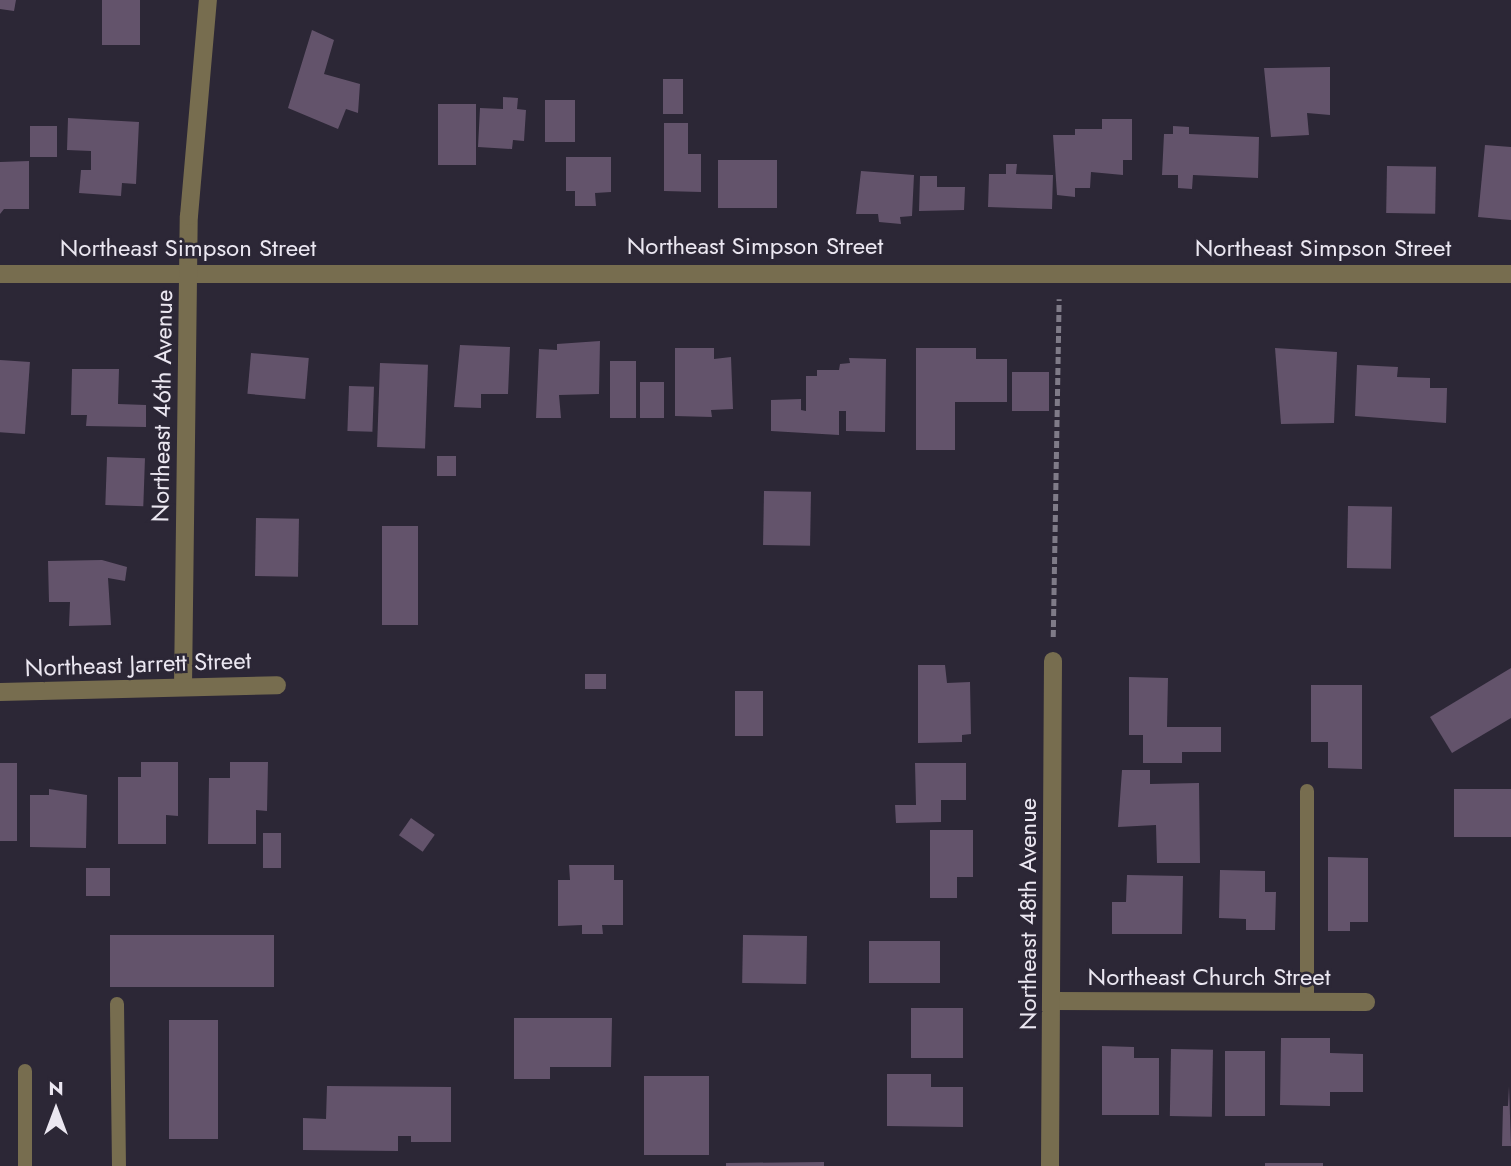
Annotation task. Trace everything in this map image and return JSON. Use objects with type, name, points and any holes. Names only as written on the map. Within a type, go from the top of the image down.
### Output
[{"type":"street","name":"Northeast 46th Avenue","points":[[183,687],[188,273],[208,0]]},
{"type":"street","name":"Northeast Simpson Street","points":[[0,274],[1059,270],[1511,274]]},
{"type":"street","name":"Northeast 48th Avenue","points":[[1050,1166],[1053,661]]},
{"type":"street","name":"Northeast Jarrett Street","points":[[0,692],[276,685]]},
{"type":"street","name":"Northeast Church Street","points":[[1052,1001],[1366,1002]]},
{"type":"lane","points":[[1307,791],[1307,1002]]},
{"type":"lane","points":[[117,1004],[120,1166]]},
{"type":"lane","points":[[25,1071],[25,1166]]},
{"type":"path","points":[[1053,661],[1059,270]]},
{"type":"building","points":[[0,0],[16,0],[14,11],[0,9]]},
{"type":"building","points":[[102,0],[140,0],[140,45],[102,45]]},
{"type":"building","points":[[312,30],[334,40],[324,74],[360,84],[358,113],[346,109],[338,129],[288,108]]},
{"type":"building","points":[[1330,67],[1330,115],[1307,113],[1309,135],[1271,137],[1264,68]]},
{"type":"building","points":[[663,79],[683,79],[683,114],[663,114]]},
{"type":"building","points":[[503,97],[518,98],[517,109],[526,110],[524,141],[513,140],[512,149],[478,147],[480,108],[503,109]]},
{"type":"building","points":[[545,100],[575,100],[575,142],[545,142]]},
{"type":"building","points":[[438,104],[476,104],[476,165],[438,165]]},
{"type":"building","points":[[68,118],[139,122],[136,184],[122,183],[121,196],[79,193],[81,170],[91,170],[91,151],[67,150]]},
{"type":"building","points":[[1102,119],[1132,119],[1132,160],[1123,160],[1123,175],[1091,172],[1090,188],[1075,188],[1075,197],[1057,195],[1053,135],[1075,135],[1075,129],[1102,129]]},
{"type":"building","points":[[664,123],[688,123],[688,154],[701,154],[701,192],[664,191]]},
{"type":"building","points":[[30,126],[57,126],[57,157],[30,157]]},
{"type":"building","points":[[1173,126],[1189,127],[1189,134],[1259,137],[1258,178],[1193,175],[1192,189],[1178,188],[1178,175],[1162,175],[1164,134],[1173,134]]},
{"type":"building","points":[[1485,145],[1511,147],[1511,220],[1478,217]]},
{"type":"building","points":[[566,157],[611,157],[611,192],[595,193],[596,206],[575,206],[575,191],[566,191]]},
{"type":"building","points":[[718,160],[777,160],[777,208],[718,208]]},
{"type":"building","points":[[29,161],[29,209],[4,209],[0,214],[0,162]]},
{"type":"building","points":[[1006,164],[1017,164],[1016,174],[1053,175],[1052,209],[988,207],[989,174],[1006,174]]},
{"type":"building","points":[[1387,166],[1436,167],[1435,214],[1386,213]]},
{"type":"building","points":[[861,171],[914,175],[912,216],[900,217],[901,224],[879,222],[878,214],[856,214]]},
{"type":"building","points":[[920,176],[937,176],[937,187],[965,187],[964,210],[919,211]]},
{"type":"building","points":[[600,341],[599,394],[559,395],[561,418],[536,418],[539,349],[557,350],[557,344]]},
{"type":"building","points":[[460,345],[510,347],[508,394],[481,394],[481,408],[454,407]]},
{"type":"building","points":[[675,348],[714,348],[714,359],[731,357],[733,409],[711,410],[712,417],[675,416]]},
{"type":"building","points":[[916,348],[976,348],[976,359],[1007,359],[1007,402],[955,402],[955,450],[916,450]]},
{"type":"building","points":[[1275,348],[1337,352],[1334,423],[1281,424]]},
{"type":"building","points":[[251,353],[309,358],[305,399],[247,394]]},
{"type":"building","points":[[849,358],[886,359],[885,432],[846,431],[846,411],[839,411],[839,435],[771,431],[771,400],[801,399],[801,410],[806,411],[806,376],[817,376],[817,370],[839,370],[840,364],[850,363]]},
{"type":"building","points":[[0,360],[30,362],[25,434],[0,432]]},
{"type":"building","points":[[610,361],[636,361],[636,418],[610,418]]},
{"type":"building","points":[[380,363],[428,365],[425,449],[377,447]]},
{"type":"building","points":[[1357,365],[1398,367],[1397,377],[1430,378],[1430,388],[1447,388],[1446,423],[1355,416]]},
{"type":"building","points":[[72,369],[119,369],[118,404],[146,405],[146,427],[86,426],[87,415],[71,415]]},
{"type":"building","points":[[1012,372],[1049,372],[1049,411],[1012,411]]},
{"type":"building","points":[[640,382],[664,382],[664,418],[640,418]]},
{"type":"building","points":[[349,386],[374,387],[372,432],[347,431]]},
{"type":"building","points":[[437,456],[456,456],[456,476],[437,476]]},
{"type":"building","points":[[107,457],[145,458],[143,506],[105,505]]},
{"type":"building","points":[[764,491],[811,492],[810,546],[763,545]]},
{"type":"building","points":[[1348,506],[1392,507],[1391,569],[1347,568]]},
{"type":"building","points":[[256,518],[299,519],[298,577],[255,576]]},
{"type":"building","points":[[382,526],[418,526],[418,625],[382,625]]},
{"type":"building","points":[[102,560],[127,567],[125,581],[108,578],[111,625],[69,626],[70,602],[49,602],[48,561]]},
{"type":"building","points":[[918,665],[945,665],[947,683],[970,682],[971,734],[962,735],[962,742],[918,743]]},
{"type":"building","points":[[1511,668],[1511,718],[1452,753],[1430,717]]},
{"type":"building","points":[[585,674],[606,674],[606,689],[585,689]]},
{"type":"building","points":[[1129,677],[1168,678],[1167,727],[1221,727],[1221,752],[1182,752],[1182,763],[1143,763],[1143,735],[1129,735]]},
{"type":"building","points":[[1311,685],[1362,685],[1362,769],[1328,768],[1328,742],[1311,742]]},
{"type":"building","points":[[735,691],[763,691],[763,736],[735,736]]},
{"type":"building","points":[[141,762],[178,762],[178,816],[166,815],[166,844],[118,844],[118,777],[141,777]]},
{"type":"building","points":[[230,762],[268,762],[267,811],[256,810],[256,844],[208,844],[209,778],[230,778]]},
{"type":"building","points":[[0,763],[17,763],[17,841],[0,841]]},
{"type":"building","points":[[915,763],[966,763],[966,800],[941,800],[941,822],[896,823],[895,805],[916,805]]},
{"type":"building","points":[[1122,770],[1150,770],[1150,784],[1199,783],[1200,863],[1157,863],[1156,825],[1118,827]]},
{"type":"building","points":[[49,789],[87,795],[86,848],[30,847],[30,795],[49,795]]},
{"type":"building","points":[[1454,789],[1511,789],[1511,837],[1454,837]]},
{"type":"building","points":[[411,818],[435,835],[423,852],[399,835]]},
{"type":"building","points":[[930,830],[973,830],[973,877],[957,877],[957,898],[930,898]]},
{"type":"building","points":[[263,833],[281,833],[281,868],[263,868]]},
{"type":"building","points":[[1328,857],[1368,858],[1368,922],[1350,922],[1350,931],[1328,931]]},
{"type":"building","points":[[569,865],[614,865],[614,880],[623,880],[623,925],[602,925],[603,934],[582,934],[582,925],[558,926],[558,880],[570,880]]},
{"type":"building","points":[[86,868],[110,868],[110,896],[86,896]]},
{"type":"building","points":[[1220,870],[1265,871],[1265,892],[1276,892],[1275,930],[1246,930],[1246,919],[1219,918]]},
{"type":"building","points":[[1127,875],[1183,876],[1182,934],[1112,934],[1112,902],[1126,902]]},
{"type":"building","points":[[110,935],[274,935],[274,987],[110,987]]},
{"type":"building","points":[[743,935],[807,936],[806,984],[742,983]]},
{"type":"building","points":[[869,941],[940,941],[940,983],[869,983]]},
{"type":"building","points":[[911,1008],[963,1008],[963,1058],[911,1058]]},
{"type":"building","points":[[514,1018],[612,1018],[611,1067],[550,1067],[550,1079],[514,1079]]},
{"type":"building","points":[[169,1020],[218,1020],[218,1139],[169,1139]]},
{"type":"building","points":[[1281,1038],[1330,1038],[1330,1053],[1363,1054],[1363,1092],[1330,1092],[1330,1106],[1280,1105]]},
{"type":"building","points":[[1102,1046],[1134,1047],[1134,1058],[1159,1058],[1159,1115],[1102,1115]]},
{"type":"building","points":[[1171,1049],[1213,1050],[1212,1117],[1170,1116]]},
{"type":"building","points":[[1225,1051],[1265,1051],[1265,1116],[1225,1116]]},
{"type":"building","points":[[887,1074],[931,1074],[931,1087],[963,1087],[963,1127],[887,1126]]},
{"type":"building","points":[[644,1076],[709,1076],[709,1155],[644,1155]]},
{"type":"building","points":[[327,1086],[451,1087],[451,1142],[411,1142],[411,1136],[398,1136],[398,1151],[303,1150],[303,1118],[326,1119]]},
{"type":"building","points":[[1509,1086],[1511,1146],[1502,1146],[1503,1106],[1508,1106]]},
{"type":"building","points":[[824,1162],[824,1166],[726,1166],[726,1163]]},
{"type":"building","points":[[1265,1163],[1323,1163],[1323,1166],[1265,1166]]}]
